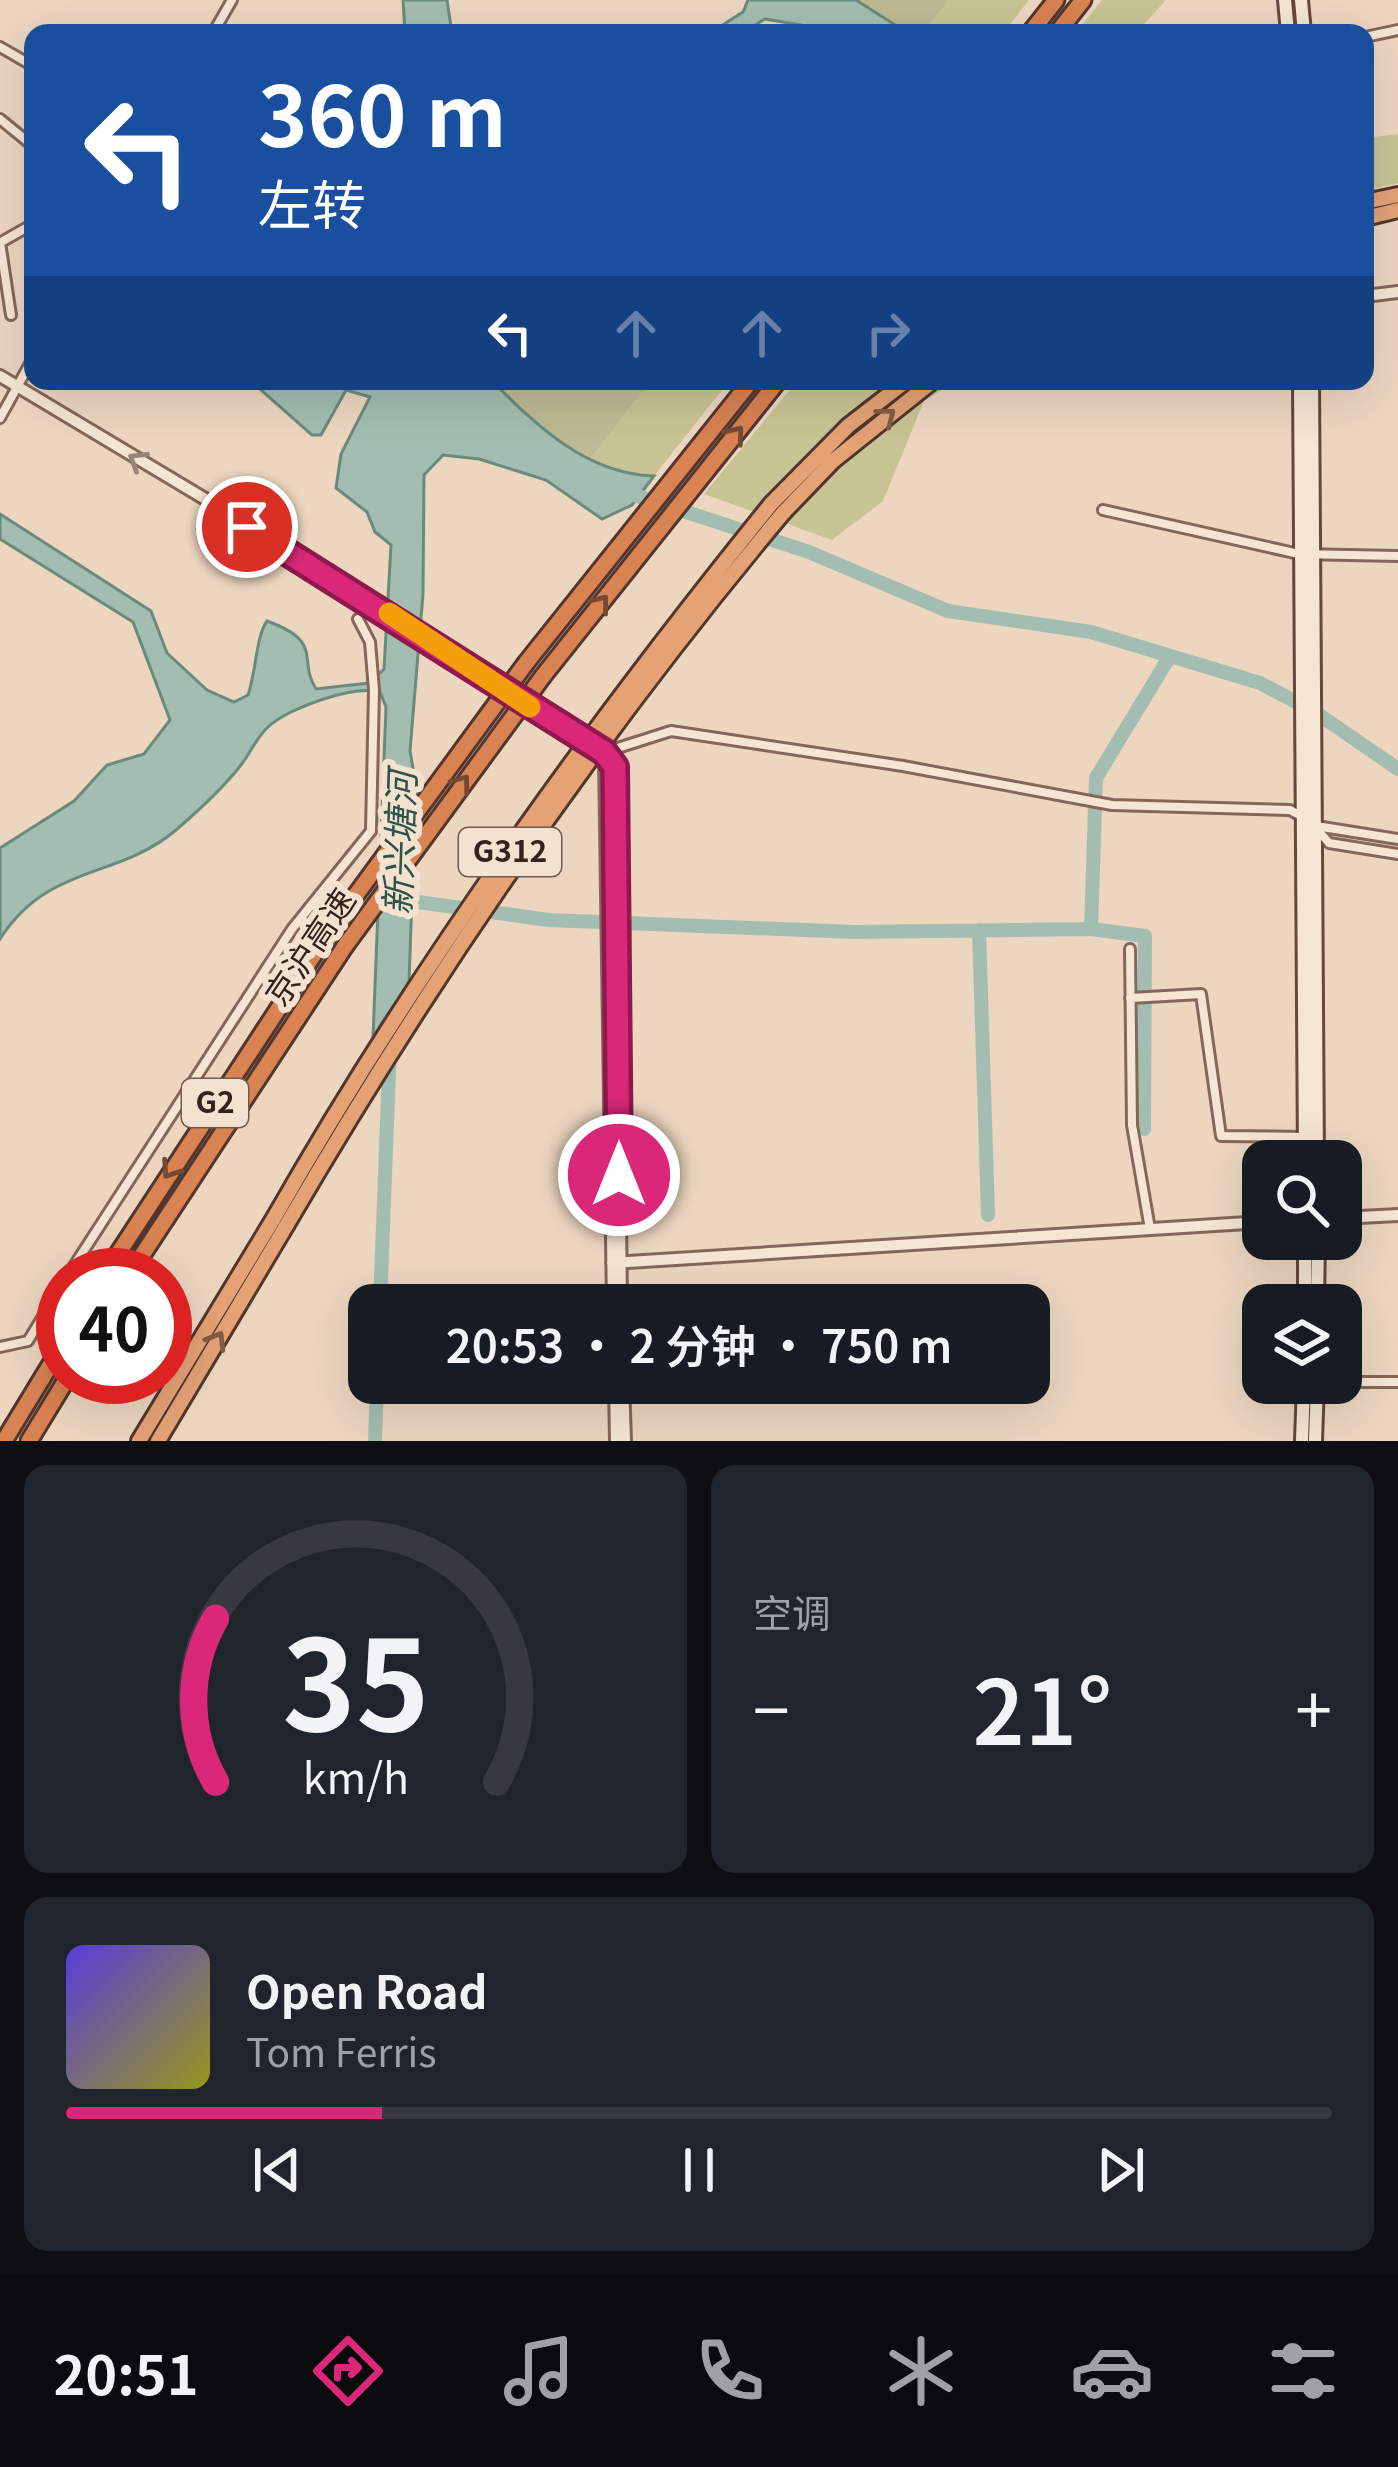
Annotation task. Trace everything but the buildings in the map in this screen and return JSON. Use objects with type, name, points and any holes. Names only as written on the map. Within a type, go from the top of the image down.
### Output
[{"type":"highway","points":[[1037,24],[1056,0]]},
{"type":"highway","points":[[1064,24],[1084,0]]},
{"type":"highway","name":"京沪高速","points":[[122,1248],[328,933],[526,663],[744,390]]},
{"type":"highway","name":"京沪高速","points":[[147,1248],[345,946],[543,676],[771,390]]},
{"type":"highway","name":"G312","points":[[139,1441],[461,946],[777,508],[848,426],[894,390]]},
{"type":"highway","name":"G312","points":[[777,508],[922,390]]},
{"type":"highway","name":"G312","points":[[158,1441],[280,1222]]},
{"type":"highway","points":[[4,1441],[36,1388]]},
{"type":"highway","points":[[29,1441],[52,1404]]},
{"type":"main road","points":[[1300,390],[1306,554]]},
{"type":"main road","points":[[1312,390],[1306,692],[1315,826],[1317,1140]]},
{"type":"main road","points":[[1305,1137],[1301,814],[1307,731]]},
{"type":"main road","points":[[1302,1441],[1303,1404]]},
{"type":"main road","points":[[1315,1441],[1316,1404]]},
{"type":"street","points":[[0,119],[24,139]]},
{"type":"street","points":[[1,242],[11,315]]},
{"type":"street","points":[[0,418],[24,374]]},
{"type":"street","points":[[0,376],[24,389]]},
{"type":"street","points":[[26,390],[381,607],[486,680],[604,752],[671,731],[903,766],[1112,806],[1301,814],[1329,843],[1398,854]]},
{"type":"street","points":[[1103,510],[1306,554],[1398,556]]},
{"type":"street","points":[[85,1248],[278,948],[371,831],[373,685],[370,642],[358,619]]},
{"type":"street","points":[[604,752],[616,1284]]},
{"type":"street","points":[[1315,826],[1398,839]]},
{"type":"street","points":[[1130,949],[1132,1125],[1150,1229]]},
{"type":"street","points":[[1130,998],[1201,994],[1221,1136],[1305,1137]]},
{"type":"street","points":[[1362,1217],[1398,1215]]},
{"type":"street","points":[[616,1263],[1242,1223]]},
{"type":"street","points":[[0,1347],[28,1341],[36,1328]]},
{"type":"street","points":[[1362,1382],[1398,1382]]},
{"type":"street","points":[[616,1441],[618,1404]]},
{"type":"street","points":[[621,1404],[625,1441]]},
{"type":"shaded area","points":[[856,0],[949,0],[930,24],[892,24]]},
{"type":"shaded area","points":[[949,0],[1029,0],[1010,24],[930,24]]},
{"type":"shaded area","points":[[1102,0],[1166,0],[1144,24],[1083,24]]},
{"type":"shaded area","points":[[1398,134],[1398,183],[1374,189],[1374,137]]},
{"type":"shaded area","points":[[501,390],[644,390],[590,459],[546,434]]},
{"type":"shaded area","points":[[644,390],[722,390],[654,476],[619,475],[590,459]]},
{"type":"shaded area","points":[[790,390],[942,390],[924,401],[883,501],[832,540],[704,494]]},
{"type":"water","points":[[403,0],[447,0],[451,24],[404,24]]},
{"type":"water","points":[[748,0],[856,0],[894,24],[795,24],[765,19],[757,24],[724,24],[743,12]]},
{"type":"water","points":[[261,390],[346,390],[321,435],[312,435]]},
{"type":"water","points":[[346,390],[501,390],[546,431],[585,457],[607,467],[654,476],[632,505],[602,519],[546,480],[479,459],[443,455],[424,475],[423,594],[410,751],[416,785],[409,982],[373,1037],[386,707],[380,692],[338,695],[277,720],[260,735],[227,782],[176,830],[154,846],[40,897],[0,939],[0,848],[74,801],[107,765],[144,754],[170,720],[133,622],[0,539],[0,514],[151,611],[167,653],[207,690],[234,702],[248,695],[267,621],[303,644],[316,689],[369,683],[384,669],[391,545],[375,532],[367,512],[336,488],[341,454],[370,397]]},
{"type":"waterway","points":[[625,492],[809,552],[948,611],[1091,632],[1260,683],[1315,712],[1398,769]]},
{"type":"waterway","points":[[396,899],[549,920],[855,932],[1091,929],[1096,778],[1170,656]]},
{"type":"waterway","points":[[1091,929],[1145,936],[1144,1129]]},
{"type":"waterway","points":[[979,930],[988,1215]]},
{"type":"waterway","name":"新兴塘河","points":[[381,1284],[392,992]]},
{"type":"waterway","name":"新兴塘河","points":[[375,1441],[376,1404]]},
{"type":"slow traffic","points":[[389,613],[530,707]]},
{"type":"route","points":[[247,527],[312,563],[486,680],[604,752],[615,767],[619,1175]]}]
